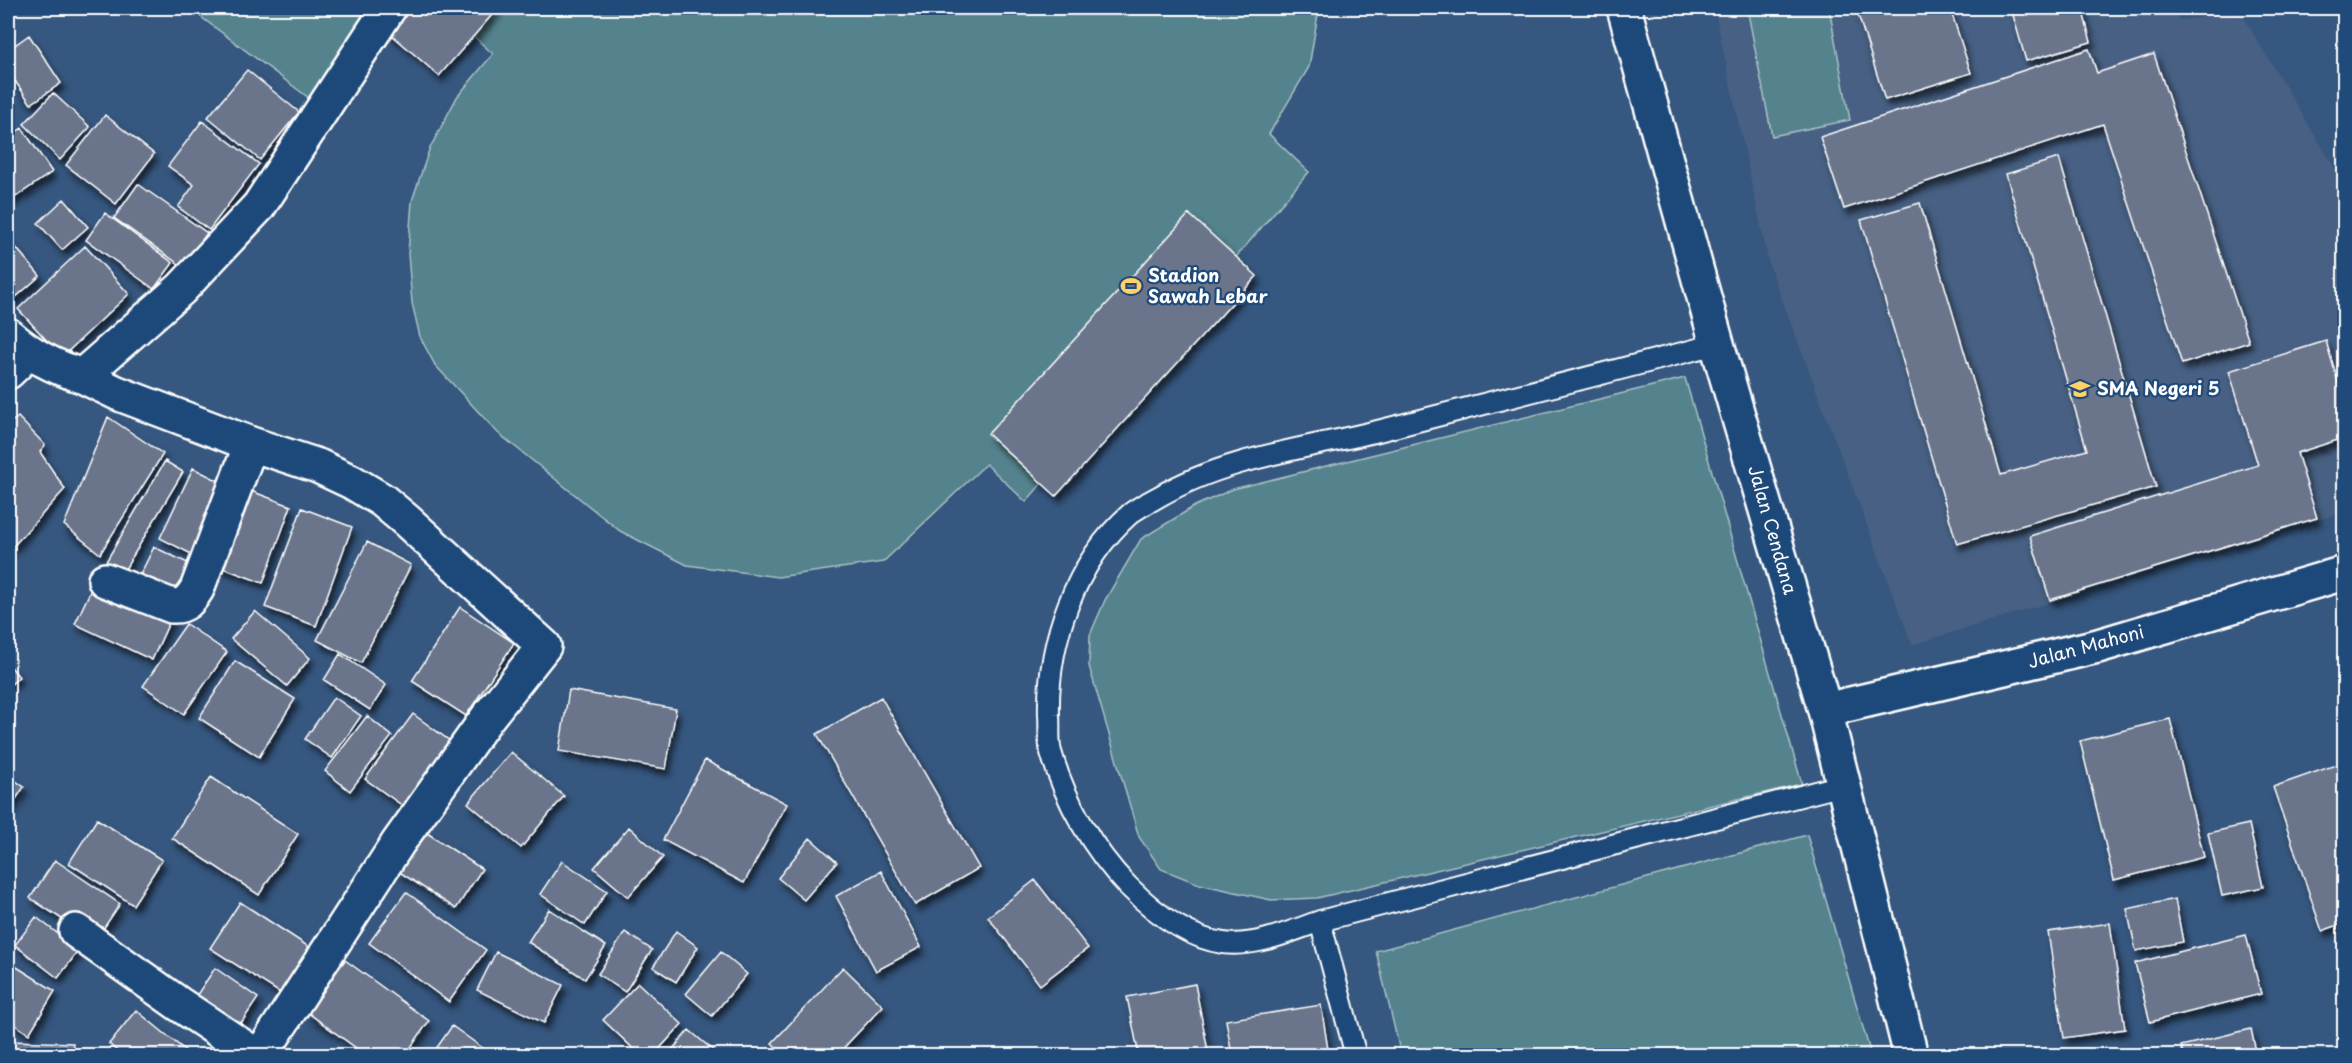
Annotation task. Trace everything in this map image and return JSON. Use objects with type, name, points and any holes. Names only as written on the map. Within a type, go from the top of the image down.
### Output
[{"type":"street","points":[[82,376],[181,289],[259,206],[389,8]]},
{"type":"street","name":"Jalan Cendana","points":[[1624,8],[1717,344],[1825,710],[1911,1056]]},
{"type":"street","points":[[14,353],[82,376],[117,393],[251,444],[318,466],[382,500],[544,646],[487,718],[398,843],[258,1056],[76,932]]},
{"type":"street","points":[[105,580],[172,606],[179,606],[191,599],[197,590],[251,444]]},
{"type":"street","name":"Jalan Mahoni","points":[[1825,710],[2098,646],[2344,573]]},
{"type":"lane","points":[[1717,344],[1377,431],[1235,464],[1177,486],[1134,511],[1112,532],[1091,559],[1064,618],[1053,656],[1049,699],[1050,750],[1069,799],[1090,837],[1109,866],[1143,901],[1189,932],[1222,942],[1243,943],[1262,941],[1320,921],[1843,785]]},
{"type":"lane","points":[[1320,921],[1356,1056]]},
{"type":"shaded area","name":"SMA Negeri 5","points":[[1714,8],[2173,8],[2179,20],[2241,13],[2344,183],[2344,512],[1912,645],[1769,265]]},
{"type":"green space","points":[[189,8],[379,8],[309,98]]},
{"type":"green space","points":[[443,8],[1319,8],[1309,67],[1269,134],[1309,172],[1026,502],[986,464],[883,562],[778,577],[687,565],[620,531],[498,433],[435,365],[420,337],[412,303],[408,254],[412,201],[429,150],[457,97],[493,54]]},
{"type":"green space","points":[[1747,8],[1829,8],[1850,120],[1772,136]]},
{"type":"green space","points":[[1685,378],[1802,784],[1317,898],[1271,900],[1199,884],[1161,869],[1139,837],[1089,666],[1090,635],[1105,600],[1141,539],[1195,506],[1233,489]]},
{"type":"green space","points":[[1807,835],[1871,1055],[1401,1055],[1376,951]]},
{"type":"building","points":[[401,8],[498,8],[439,76],[384,28]]},
{"type":"building","points":[[1856,8],[1950,8],[1971,73],[1885,100]]},
{"type":"building","points":[[2011,8],[2082,8],[2091,42],[2026,61]]},
{"type":"building","points":[[29,35],[61,83],[31,104],[8,71],[8,50]]},
{"type":"building","points":[[2089,49],[2097,73],[2154,54],[2249,342],[2182,364],[2103,124],[1844,209],[1820,137]]},
{"type":"building","points":[[247,70],[299,112],[260,160],[208,117]]},
{"type":"building","points":[[53,93],[90,127],[60,160],[24,124]]},
{"type":"building","points":[[105,115],[154,154],[116,204],[66,165]]},
{"type":"building","points":[[202,121],[259,164],[209,230],[178,207],[194,185],[168,166]]},
{"type":"building","points":[[22,128],[52,172],[8,202],[8,138]]},
{"type":"building","points":[[2059,158],[2156,487],[1957,544],[1861,220],[1920,203],[2001,475],[2087,450],[2006,174]]},
{"type":"building","points":[[138,184],[207,233],[183,267],[114,218]]},
{"type":"building","points":[[64,199],[88,227],[62,250],[38,223]]},
{"type":"building","points":[[105,213],[173,263],[154,289],[86,240]]},
{"type":"building","points":[[1189,214],[1257,276],[1056,496],[988,434]]},
{"type":"building","points":[[8,238],[40,276],[8,304]]},
{"type":"building","points":[[85,246],[129,294],[62,357],[18,309]]},
{"type":"building","points":[[2326,341],[2344,402],[2344,438],[2297,453],[2317,518],[2050,600],[2030,536],[2258,465],[2229,371]]},
{"type":"building","points":[[18,417],[45,445],[40,452],[65,489],[8,552],[8,422]]},
{"type":"building","points":[[108,417],[163,454],[100,554],[64,525]]},
{"type":"building","points":[[165,461],[183,472],[121,576],[104,565]]},
{"type":"building","points":[[193,468],[233,488],[199,558],[160,538]]},
{"type":"building","points":[[243,488],[291,506],[263,583],[215,565]]},
{"type":"building","points":[[302,508],[352,527],[316,626],[265,607]]},
{"type":"building","points":[[367,542],[411,565],[361,663],[317,640]]},
{"type":"building","points":[[154,547],[192,565],[174,602],[136,583]]},
{"type":"building","points":[[95,581],[172,616],[152,660],[75,624]]},
{"type":"building","points":[[460,607],[514,643],[466,716],[412,681]]},
{"type":"building","points":[[255,611],[310,658],[287,686],[231,639]]},
{"type":"building","points":[[186,624],[227,652],[184,714],[143,686]]},
{"type":"building","points":[[340,654],[386,685],[370,710],[324,680]]},
{"type":"building","points":[[235,661],[295,699],[259,757],[199,718]]},
{"type":"building","points":[[8,663],[19,677],[8,687]]},
{"type":"building","points":[[569,690],[676,709],[666,769],[559,751]]},
{"type":"building","points":[[334,697],[361,716],[332,758],[305,739]]},
{"type":"building","points":[[881,697],[979,868],[915,905],[817,734]]},
{"type":"building","points":[[413,714],[450,741],[403,806],[365,779]]},
{"type":"building","points":[[367,716],[392,736],[350,791],[325,771]]},
{"type":"building","points":[[2170,719],[2204,857],[2114,880],[2080,741]]},
{"type":"building","points":[[511,752],[564,796],[521,848],[468,803]]},
{"type":"building","points":[[705,760],[787,804],[744,883],[663,840]]},
{"type":"building","points":[[2344,762],[2344,923],[2322,931],[2273,787]]},
{"type":"building","points":[[8,775],[24,787],[8,811]]},
{"type":"building","points":[[211,777],[298,834],[259,895],[172,838]]},
{"type":"building","points":[[97,819],[162,860],[133,905],[69,863]]},
{"type":"building","points":[[2249,824],[2263,887],[2222,896],[2208,833]]},
{"type":"building","points":[[629,827],[663,857],[628,897],[594,868]]},
{"type":"building","points":[[424,831],[482,869],[456,909],[398,871]]},
{"type":"building","points":[[810,838],[837,862],[804,900],[778,878]]},
{"type":"building","points":[[55,860],[120,904],[95,941],[30,898]]},
{"type":"building","points":[[562,861],[607,891],[585,925],[540,894]]},
{"type":"building","points":[[881,871],[921,947],[876,971],[836,896]]},
{"type":"building","points":[[1035,880],[1088,948],[1040,985],[988,917]]},
{"type":"building","points":[[406,892],[486,950],[449,1002],[369,943]]},
{"type":"building","points":[[2175,899],[2183,942],[2136,951],[2127,909]]},
{"type":"building","points":[[240,902],[309,947],[280,993],[210,948]]},
{"type":"building","points":[[549,909],[606,946],[585,979],[528,942]]},
{"type":"building","points":[[36,917],[79,950],[58,978],[15,945]]},
{"type":"building","points":[[2110,923],[2125,1029],[2064,1038],[2048,932]]},
{"type":"building","points":[[676,931],[698,947],[676,982],[653,967]]},
{"type":"building","points":[[625,932],[652,950],[625,992],[598,974]]},
{"type":"building","points":[[2246,935],[2261,994],[2150,1022],[2135,963]]},
{"type":"building","points":[[496,952],[563,985],[544,1023],[477,990]]},
{"type":"building","points":[[721,952],[747,974],[712,1016],[686,994]]},
{"type":"building","points":[[345,960],[429,1021],[405,1056],[367,1056],[307,1012]]},
{"type":"building","points":[[12,964],[55,991],[29,1034],[8,1020],[8,971]]},
{"type":"building","points":[[843,967],[883,1006],[836,1056],[785,1056],[772,1043]]},
{"type":"building","points":[[215,968],[258,998],[233,1035],[190,1005]]},
{"type":"building","points":[[638,983],[682,1024],[653,1056],[641,1056],[603,1020]]},
{"type":"building","points":[[1195,984],[1209,1056],[1139,1056],[1127,997]]},
{"type":"building","points":[[1321,1005],[1329,1056],[1232,1056],[1226,1020]]},
{"type":"building","points":[[136,1010],[192,1056],[123,1056],[109,1044]]},
{"type":"building","points":[[452,1026],[494,1056],[431,1056]]},
{"type":"building","points":[[2251,1029],[2257,1056],[2184,1056],[2181,1046]]},
{"type":"building","points":[[689,1030],[720,1056],[667,1056]]},
{"type":"building","points":[[9,1041],[73,1043],[72,1056],[9,1056]]},
{"type":"place","name":"Stadion Sawah Lebar","points":[[1131,286]]},
{"type":"place","name":"SMA Negeri 5","points":[[2080,389]]}]
